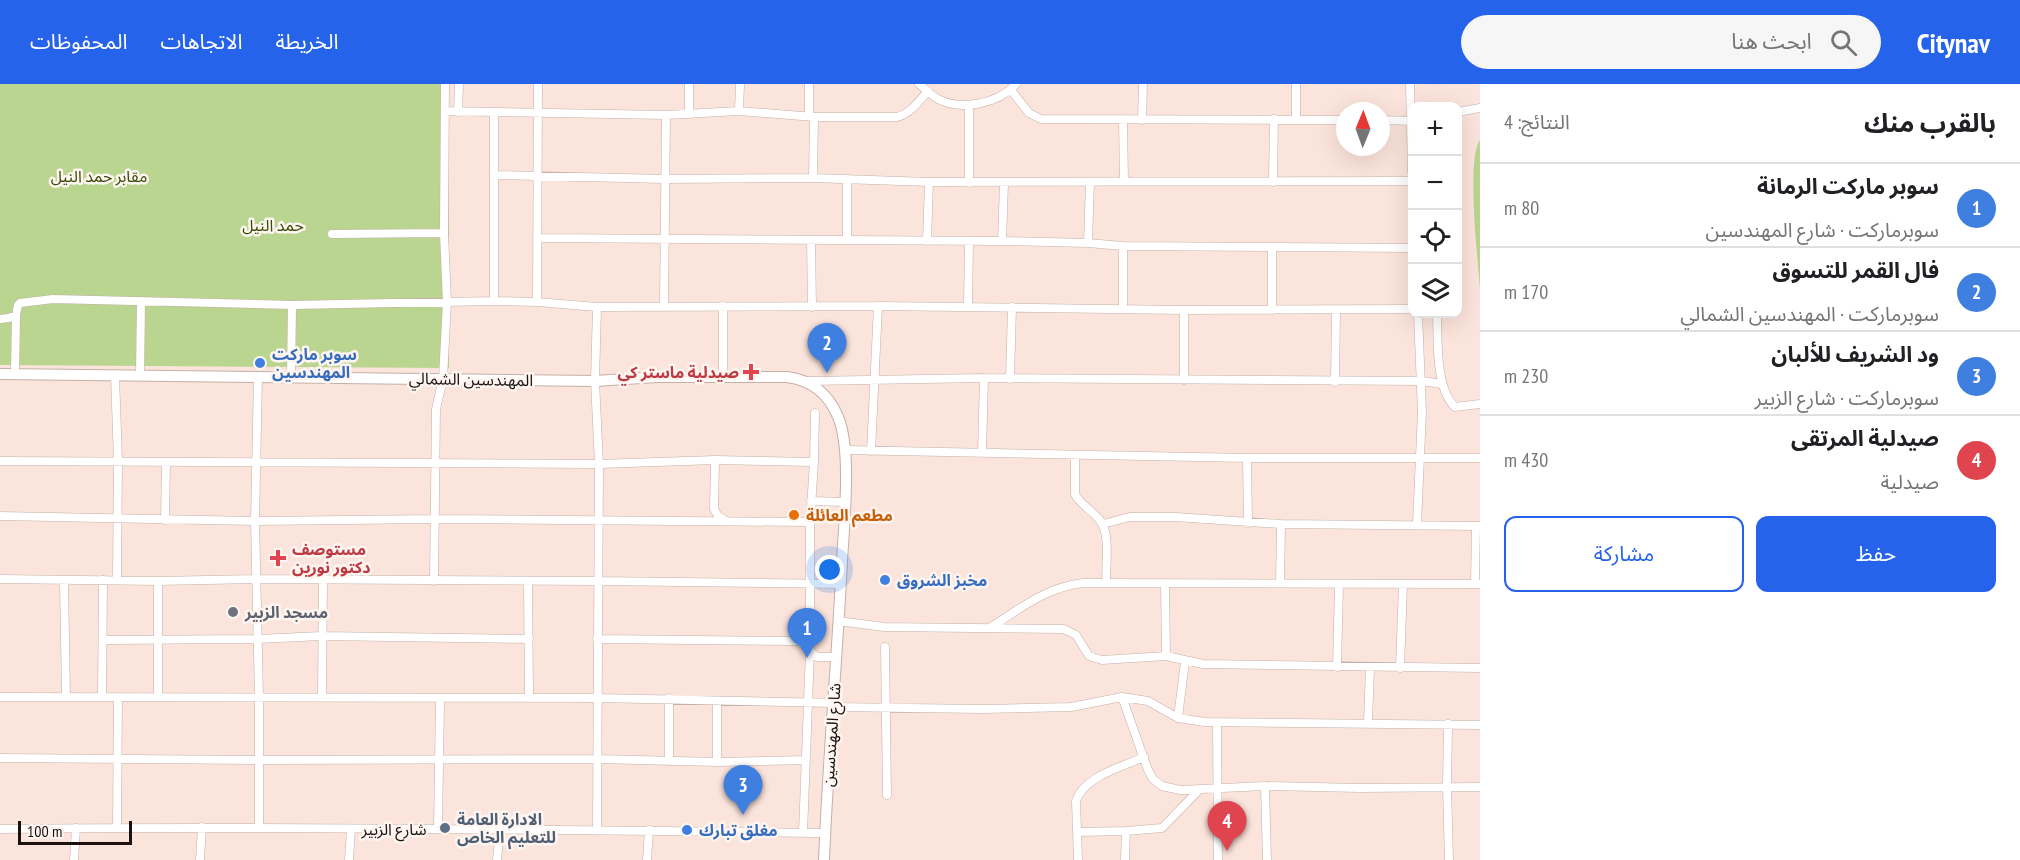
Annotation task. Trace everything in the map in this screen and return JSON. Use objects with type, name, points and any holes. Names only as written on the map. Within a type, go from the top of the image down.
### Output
[{"type":"main road","name":"المهندسين الشمالي","points":[[0,374],[595,381],[657,377],[788,377],[808,381]]},
{"type":"main road","points":[[808,381],[824,396],[836,412],[841,425],[845,450],[844,502]]},
{"type":"main road","name":"شارع المهندسين","points":[[824,860],[844,502]]},
{"type":"street","points":[[434,581],[436,409],[443,379],[447,302],[444,233],[445,84]]},
{"type":"street","points":[[458,112],[459,84]]},
{"type":"street","points":[[537,302],[538,84]]},
{"type":"street","points":[[689,84],[689,114]]},
{"type":"street","points":[[739,111],[740,84]]},
{"type":"street","points":[[809,84],[813,178]]},
{"type":"street","points":[[919,84],[937,98],[951,103],[969,105],[994,98],[1013,87],[1029,113],[1035,117],[1123,120],[1336,120]]},
{"type":"street","points":[[1142,120],[1143,84]]},
{"type":"street","points":[[1296,84],[1296,119]]},
{"type":"street","points":[[1410,84],[1411,102]]},
{"type":"street","points":[[445,111],[666,115],[739,111],[811,116],[903,116],[928,91]]},
{"type":"street","points":[[969,105],[969,183]]},
{"type":"street","points":[[1462,111],[1480,108]]},
{"type":"street","points":[[494,113],[494,301]]},
{"type":"street","points":[[664,306],[666,115]]},
{"type":"street","points":[[1273,182],[1274,119]]},
{"type":"street","points":[[1123,120],[1124,181]]},
{"type":"street","points":[[1390,120],[1408,121]]},
{"type":"street","points":[[494,175],[665,179],[848,178],[969,183],[1408,182]]},
{"type":"street","points":[[848,178],[848,240]]},
{"type":"street","points":[[927,241],[929,182]]},
{"type":"street","points":[[1088,243],[1090,182]]},
{"type":"street","points":[[1002,241],[1004,183]]},
{"type":"street","points":[[332,234],[444,233]]},
{"type":"street","points":[[537,238],[1002,241],[1123,246],[1408,248]]},
{"type":"street","points":[[811,240],[812,306]]},
{"type":"street","points":[[968,307],[969,242]]},
{"type":"street","points":[[1123,246],[1123,308]]},
{"type":"street","points":[[1272,247],[1272,310]]},
{"type":"street","points":[[15,374],[18,305],[39,300],[292,305],[494,301],[597,307],[1408,309]]},
{"type":"street","points":[[140,375],[141,302]]},
{"type":"street","points":[[291,376],[292,305]]},
{"type":"street","points":[[723,306],[723,377]]},
{"type":"street","points":[[871,451],[878,306]]},
{"type":"street","points":[[597,307],[595,381],[598,464],[597,829]]},
{"type":"street","points":[[1010,379],[1012,307]]},
{"type":"street","points":[[1184,310],[1184,380]]},
{"type":"street","points":[[1335,382],[1336,310]]},
{"type":"street","points":[[0,319],[16,315]]},
{"type":"street","points":[[1417,524],[1422,381],[1418,318]]},
{"type":"street","points":[[1437,318],[1442,384],[1449,401],[1455,406],[1480,404]]},
{"type":"street","points":[[115,375],[118,461],[117,579]]},
{"type":"street","points":[[258,376],[255,521],[259,828]]},
{"type":"street","points":[[982,452],[984,378]]},
{"type":"street","points":[[808,381],[984,378],[1422,381],[1442,384]]},
{"type":"street","points":[[804,833],[810,651],[810,522],[815,413]]},
{"type":"street","points":[[845,450],[1247,459],[1480,458]]},
{"type":"street","points":[[1075,456],[1075,494],[1078,500],[1103,524],[1106,536],[1107,582]]},
{"type":"street","points":[[1247,459],[1248,523]]},
{"type":"street","points":[[0,461],[598,464],[715,460],[814,462]]},
{"type":"street","points":[[715,460],[714,509],[718,516],[727,521]]},
{"type":"street","points":[[165,519],[166,462]]},
{"type":"street","points":[[811,501],[844,502]]},
{"type":"street","points":[[0,516],[255,521],[436,519],[810,522]]},
{"type":"street","points":[[990,628],[1060,587],[1107,582],[1478,584],[1478,526],[1281,524],[1174,517],[1130,517],[1103,524]]},
{"type":"street","points":[[1280,583],[1281,524]]},
{"type":"street","points":[[0,579],[841,584]]},
{"type":"street","points":[[64,580],[66,697]]},
{"type":"street","points":[[102,697],[103,580]]},
{"type":"street","points":[[158,581],[158,697]]},
{"type":"street","points":[[322,697],[323,581]]},
{"type":"street","points":[[528,581],[529,698]]},
{"type":"street","points":[[1165,584],[1166,656]]},
{"type":"street","points":[[1338,666],[1339,584]]},
{"type":"street","points":[[1400,668],[1403,584]]},
{"type":"street","points":[[838,621],[884,627],[1067,630],[1076,635],[1089,656],[1096,660],[1166,656],[1185,662],[1203,664],[1480,668]]},
{"type":"street","points":[[104,640],[258,639],[321,636],[529,639]]},
{"type":"street","points":[[597,639],[799,640],[817,657],[837,657]]},
{"type":"street","points":[[885,647],[887,795]]},
{"type":"street","points":[[1178,718],[1185,662]]},
{"type":"street","points":[[1368,723],[1370,667]]},
{"type":"street","points":[[0,697],[669,698],[807,702],[886,709],[1071,707],[1122,697],[1148,701],[1178,718],[1217,723],[1480,725]]},
{"type":"street","points":[[117,828],[118,697]]},
{"type":"street","points":[[1122,697],[1153,778],[1162,786],[1180,790],[1199,790],[1217,786],[1480,787]]},
{"type":"street","points":[[438,829],[440,698]]},
{"type":"street","points":[[669,698],[669,761]]},
{"type":"street","points":[[717,701],[717,762]]},
{"type":"street","points":[[1217,723],[1218,860]]},
{"type":"street","points":[[1448,724],[1449,860]]},
{"type":"street","points":[[1078,860],[1076,801],[1083,789],[1093,780],[1144,757]]},
{"type":"street","points":[[0,758],[598,759],[717,762],[806,760]]},
{"type":"street","points":[[1265,786],[1267,860]]},
{"type":"street","points":[[1078,832],[1162,828],[1199,790]]},
{"type":"street","points":[[200,860],[202,827]]},
{"type":"street","name":"شارع الزبير","points":[[0,829],[202,827],[597,829],[824,833]]},
{"type":"street","points":[[74,860],[76,828]]},
{"type":"street","points":[[349,860],[351,829]]},
{"type":"street","points":[[497,860],[500,830]]},
{"type":"street","points":[[647,860],[649,830]]},
{"type":"street","points":[[1125,860],[1126,831]]},
{"type":"green space","name":"حمد النيل","points":[[0,84],[449,84],[449,368],[0,365]]},
{"type":"green space","points":[[1480,140],[1480,289],[1473,188],[1476,151]]},
{"type":"place","name":"سوبر ماركت المهندسين","points":[[260,363]]},
{"type":"place","name":"صيدلية ماستر كي","points":[[751,372]]},
{"type":"place","name":"فال القمر للتسوق","points":[[827,373]]},
{"type":"place","name":"مطعم العائلة","points":[[794,515]]},
{"type":"place","name":"مستوصف دكتور نورين","points":[[278,558]]},
{"type":"place","name":"مخبز الشروق","points":[[885,580]]},
{"type":"place","name":"مسجد الزبير","points":[[233,612]]},
{"type":"place","name":"سوبر ماركت الرمانة","points":[[807,658]]},
{"type":"place","name":"ود الشريف للألبان","points":[[743,815]]},
{"type":"place","name":"الادارة العامة للتعليم الخاص","points":[[445,828]]},
{"type":"place","name":"مغلق تبارك","points":[[687,830]]},
{"type":"place","name":"صيدلية المرتقى","points":[[1227,851]]},
{"type":"park label","name":"مقابر حمد النيل","points":[[99,176]]}]
